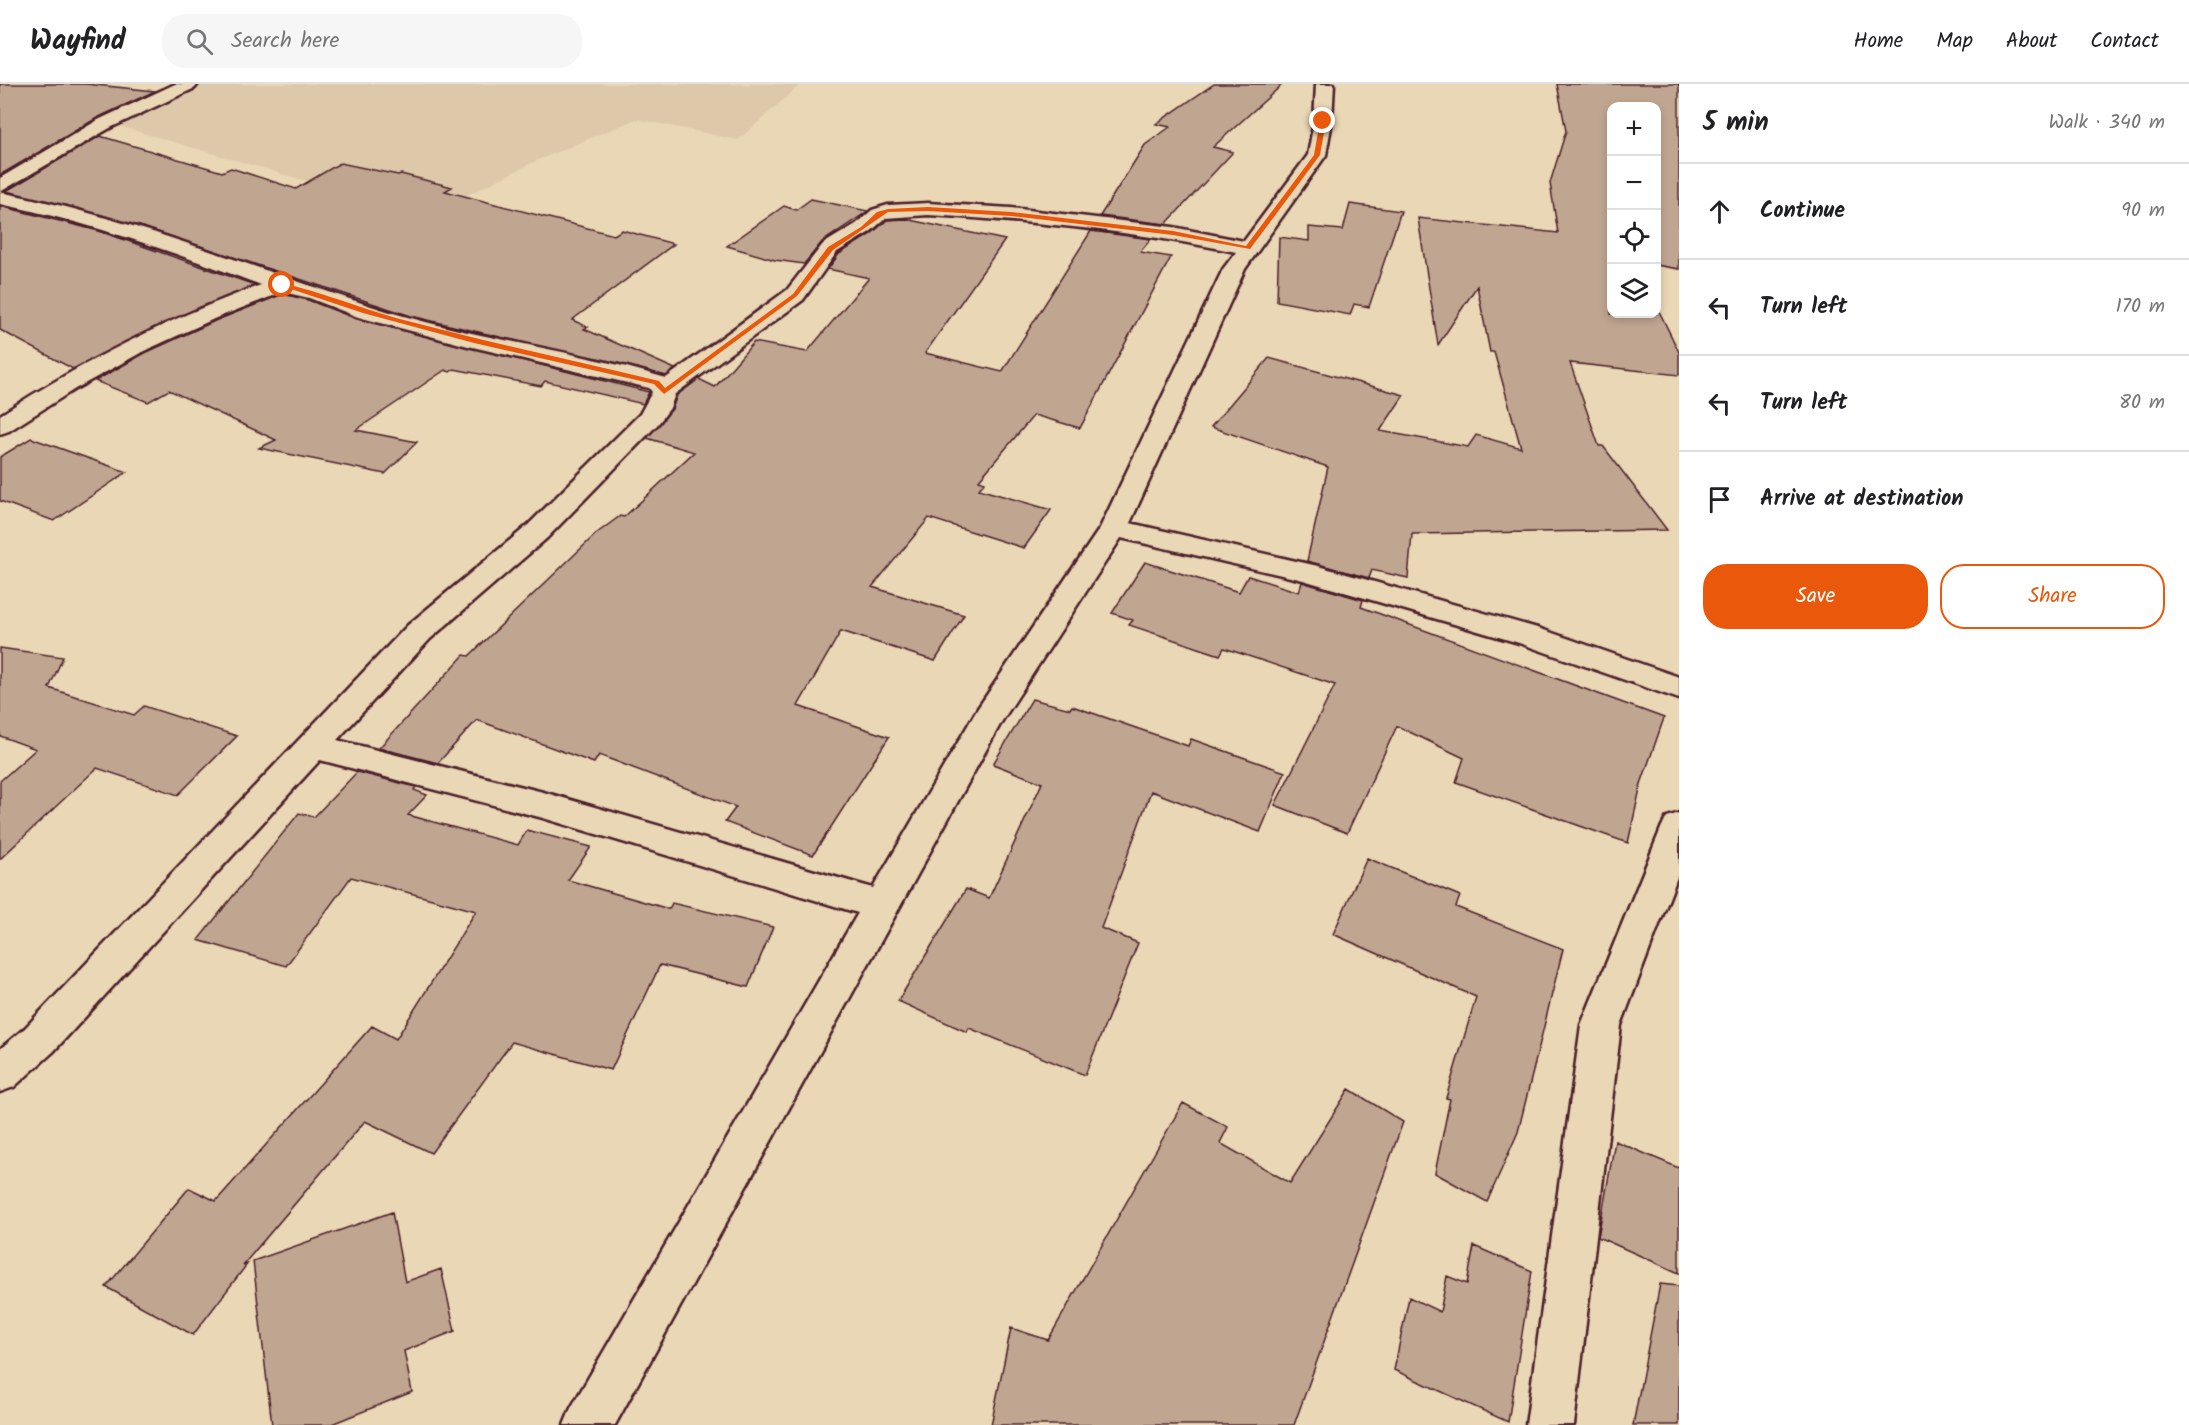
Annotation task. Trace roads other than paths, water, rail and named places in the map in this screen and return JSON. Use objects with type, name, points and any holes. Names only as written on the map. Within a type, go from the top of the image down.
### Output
[{"type":"street","points":[[0,186],[104,124],[189,84]]},
{"type":"street","points":[[588,1425],[755,1127],[884,906],[990,717],[1114,528],[1234,269],[1317,155],[1323,121],[1325,84]]},
{"type":"street","points":[[0,198],[51,208],[171,244],[282,285],[316,293],[366,312],[476,341],[657,383],[664,392]]},
{"type":"street","points":[[0,1074],[39,1040],[419,632],[537,532],[658,408],[664,392],[795,295],[830,248],[863,228],[879,214],[888,211],[928,209],[1011,214],[1173,233],[1248,248]]},
{"type":"street","points":[[0,426],[78,376],[131,349],[203,316],[282,285]]},
{"type":"street","points":[[1114,528],[1308,572],[1530,636],[1679,688]]},
{"type":"street","points":[[313,746],[543,805],[884,906]]},
{"type":"street","points":[[1550,1425],[1601,1025],[1679,826]]}]
